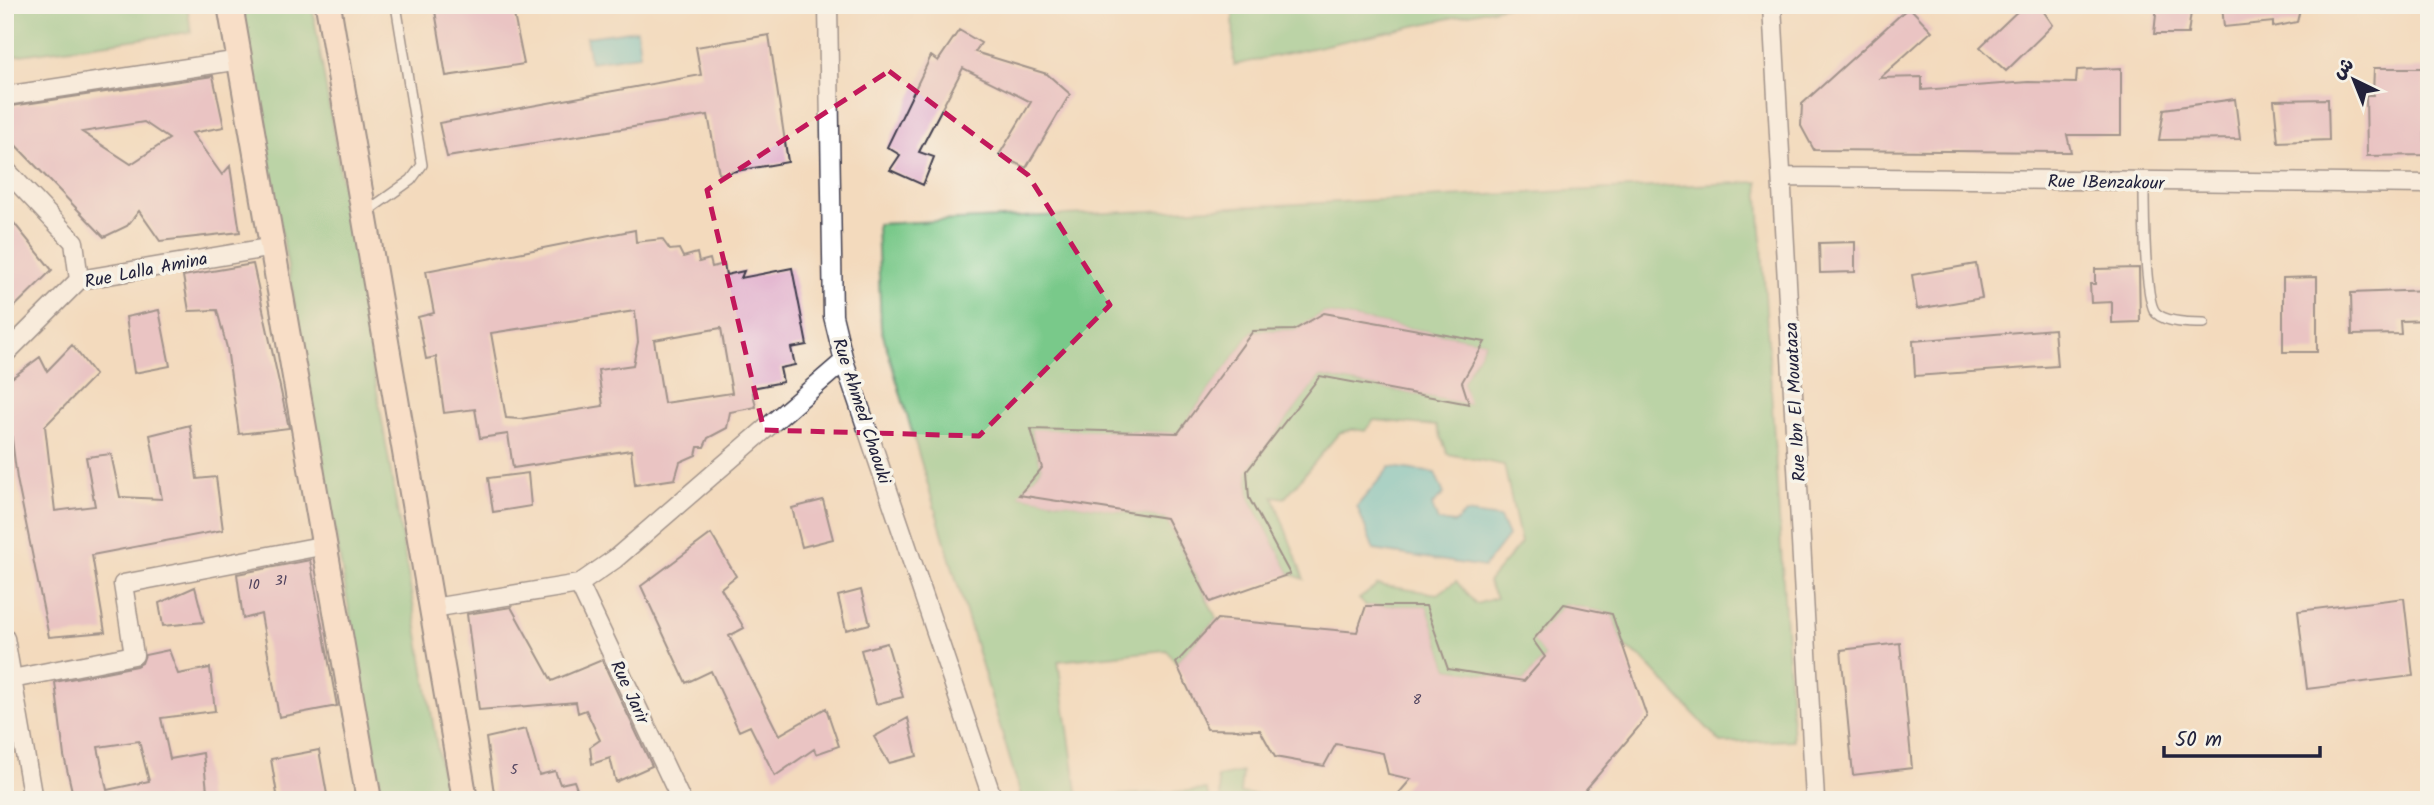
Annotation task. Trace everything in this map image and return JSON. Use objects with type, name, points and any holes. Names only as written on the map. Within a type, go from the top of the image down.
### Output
[{"type":"main road","points":[[230,5],[369,800]]},
{"type":"main road","points":[[328,5],[366,212],[465,800]]},
{"type":"street","name":"Rue Ahmed Chaouki","points":[[828,5],[831,299],[844,361],[993,800]]},
{"type":"street","name":"Rue Ibn El Mouataza","points":[[1772,5],[1784,177],[1815,800]]},
{"type":"street","points":[[5,96],[240,60]]},
{"type":"street","points":[[5,169],[74,242],[79,280]]},
{"type":"street","name":"Rue IBenzakour","points":[[1784,177],[2429,184]]},
{"type":"street","name":"Rue Lalla Amina","points":[[5,354],[79,280],[273,247]]},
{"type":"street","points":[[433,608],[579,584],[614,559],[844,361]]},
{"type":"street","points":[[12,679],[134,655],[123,584],[326,545]]},
{"type":"street","name":"Rue Jarir","points":[[579,584],[681,800]]},
{"type":"street","points":[[5,638],[33,800]]},
{"type":"lane","points":[[366,212],[411,180],[422,165],[396,5]]},
{"type":"lane","points":[[2144,183],[2147,272],[2153,308],[2163,317],[2204,323]]},
{"type":"highlighted area","points":[[889,71],[1028,175],[1110,305],[979,436],[764,430],[707,190]]},
{"type":"green space","points":[[5,5],[187,5],[191,32],[5,57]]},
{"type":"green space","points":[[241,5],[312,5],[446,800],[383,800]]},
{"type":"green space","points":[[1233,5],[1511,5],[1234,65]]},
{"type":"green space","points":[[1758,182],[1793,740],[1721,743],[1642,658],[1623,646],[1612,614],[1564,604],[1534,640],[1545,657],[1524,681],[1448,669],[1426,606],[1366,606],[1359,599],[1378,585],[1438,594],[1456,581],[1476,604],[1496,598],[1488,582],[1521,543],[1504,465],[1448,454],[1436,426],[1374,420],[1365,431],[1353,429],[1339,433],[1285,498],[1273,496],[1304,579],[1290,574],[1249,498],[1247,471],[1320,376],[1468,404],[1462,382],[1485,342],[1324,313],[1294,330],[1253,331],[1178,433],[1031,430],[1042,468],[1020,495],[1166,518],[1217,619],[1176,663],[1166,650],[1058,661],[1078,798],[1206,790],[1210,800],[1022,800],[881,328],[877,224]]},
{"type":"green space","points":[[1242,772],[1240,793],[1300,800],[1221,800],[1217,777]]},
{"type":"water","points":[[637,30],[640,55],[590,62],[586,37]]},
{"type":"water","points":[[1390,467],[1435,473],[1444,494],[1432,505],[1438,521],[1455,523],[1465,513],[1500,518],[1508,536],[1484,567],[1374,550],[1357,506]]},
{"type":"building","points":[[434,5],[512,5],[524,64],[446,76]]},
{"type":"building","points":[[2024,5],[2039,5],[2053,25],[2006,71],[1980,47]]},
{"type":"building","points":[[2157,5],[2192,5],[2188,34],[2154,34]]},
{"type":"building","points":[[2222,5],[2301,5],[2297,22],[2273,27],[2273,22],[2224,27]]},
{"type":"building","points":[[1909,7],[1932,31],[1880,78],[1922,77],[1922,90],[2028,82],[2076,83],[2077,70],[2121,68],[2121,135],[2067,135],[2071,152],[1814,150],[1801,126],[1802,104]]},
{"type":"building","points":[[959,30],[981,43],[975,52],[1047,74],[1070,94],[1026,168],[999,155],[1031,102],[963,68],[919,152],[934,157],[923,185],[890,170],[900,155],[887,147],[931,56],[938,61]]},
{"type":"building","points":[[769,35],[788,162],[719,174],[708,115],[447,157],[439,123],[701,75],[696,47]]},
{"type":"building","points":[[2374,68],[2424,68],[2425,155],[2367,156],[2366,95],[2373,95]]},
{"type":"building","points":[[213,76],[224,127],[192,133],[222,175],[230,166],[240,232],[160,241],[139,211],[127,226],[104,237],[5,134],[5,107]],"holes":[[[144,122],[169,139],[131,164],[82,132]]]},
{"type":"building","points":[[2235,99],[2240,139],[2159,140],[2164,109]]},
{"type":"building","points":[[2328,99],[2329,140],[2278,142],[2274,100]]},
{"type":"building","points":[[5,212],[52,270],[5,316]]},
{"type":"building","points":[[635,230],[636,242],[662,239],[670,250],[679,249],[683,257],[697,253],[699,262],[710,259],[712,267],[724,264],[726,275],[744,271],[741,278],[792,268],[807,345],[791,348],[795,365],[780,368],[783,382],[752,388],[756,407],[730,412],[727,428],[708,438],[704,447],[698,447],[696,455],[680,462],[675,479],[635,485],[631,450],[513,468],[508,434],[480,438],[475,409],[444,413],[436,357],[426,359],[418,317],[434,313],[426,271]],"holes":[[[635,311],[638,342],[633,365],[598,370],[603,406],[520,419],[506,418],[491,333]],[[721,328],[732,393],[664,403],[654,340]]]},
{"type":"building","points":[[1855,242],[1855,272],[1820,273],[1819,243]]},
{"type":"building","points":[[253,264],[289,428],[239,434],[227,348],[217,310],[189,311],[183,276]]},
{"type":"building","points":[[1976,264],[1982,298],[1917,309],[1912,275]]},
{"type":"building","points":[[2139,268],[2140,322],[2112,323],[2112,302],[2091,303],[2090,284],[2095,284],[2095,269]]},
{"type":"building","points":[[2317,277],[2317,352],[2283,352],[2283,278]]},
{"type":"building","points":[[2429,290],[2429,320],[2400,321],[2401,334],[2352,335],[2351,293]]},
{"type":"building","points":[[159,310],[170,366],[134,373],[126,317]]},
{"type":"building","points":[[1324,313],[1485,342],[1462,382],[1469,404],[1320,376],[1247,471],[1249,498],[1290,574],[1210,602],[1166,518],[1019,495],[1042,468],[1031,429],[1178,433],[1253,331],[1294,330]]},
{"type":"building","points":[[2054,329],[2057,366],[1915,376],[1913,341]]},
{"type":"building","points":[[72,345],[95,375],[45,426],[55,511],[95,506],[86,457],[111,454],[120,497],[162,499],[150,435],[190,425],[197,479],[216,477],[223,530],[92,555],[105,632],[49,637],[17,479],[5,383],[40,357],[47,371]]},
{"type":"building","points":[[528,473],[531,506],[493,512],[488,478]]},
{"type":"building","points":[[823,500],[833,539],[802,547],[792,508]]},
{"type":"building","points":[[711,534],[736,576],[721,588],[744,628],[729,636],[779,735],[826,708],[839,746],[816,754],[814,749],[775,776],[750,726],[739,731],[711,671],[686,683],[641,586]]},
{"type":"building","points":[[310,560],[337,706],[279,717],[261,614],[243,619],[237,574]]},
{"type":"building","points":[[195,587],[204,622],[163,626],[159,603]]},
{"type":"building","points":[[861,590],[870,624],[846,630],[838,596]]},
{"type":"building","points":[[2404,598],[2413,676],[2307,689],[2298,611]]},
{"type":"building","points":[[1564,604],[1612,614],[1647,717],[1577,800],[1393,800],[1411,779],[1388,774],[1383,753],[1336,744],[1324,766],[1275,757],[1260,730],[1207,729],[1176,663],[1217,619],[1357,632],[1366,606],[1426,606],[1448,669],[1524,681],[1545,657],[1533,640]]},
{"type":"building","points":[[511,607],[552,681],[602,660],[652,766],[616,782],[610,758],[592,764],[590,747],[600,740],[586,710],[578,713],[576,702],[479,710],[467,614]]},
{"type":"building","points":[[887,643],[903,697],[876,704],[861,650]]},
{"type":"building","points":[[1900,643],[1912,768],[1853,775],[1841,650]]},
{"type":"building","points":[[169,650],[178,674],[210,668],[215,711],[161,718],[170,759],[203,753],[208,800],[74,800],[64,756],[55,682],[136,666],[142,663],[145,655]],"holes":[[[139,741],[149,781],[107,790],[98,747]]]},
{"type":"building","points":[[908,718],[917,756],[889,763],[874,737]]},
{"type":"building","points":[[526,729],[539,775],[555,771],[560,784],[574,781],[581,800],[495,800],[486,738]]},
{"type":"building","points":[[319,750],[328,800],[278,800],[271,759]]}]
